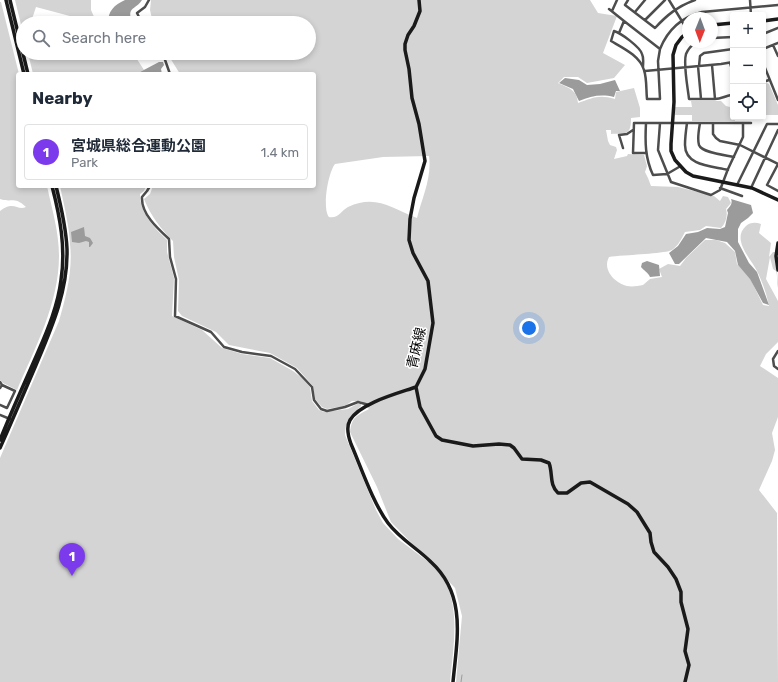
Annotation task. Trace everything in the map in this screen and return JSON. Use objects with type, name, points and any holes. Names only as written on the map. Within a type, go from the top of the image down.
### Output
[{"type":"street","points":[[6,0],[16,41]]},
{"type":"street","points":[[10,0],[16,25]]},
{"type":"street","points":[[138,16],[137,12],[144,7],[149,0]]},
{"type":"street","name":"青麻線","points":[[419,0],[420,11],[414,26],[408,35],[405,50],[409,69],[412,98],[419,124],[425,161],[414,198],[410,219],[409,240],[413,253],[428,281],[433,323],[425,369],[416,387],[369,405],[358,411],[350,420],[348,431],[349,437],[383,517],[401,538],[443,574],[451,590],[457,614],[453,682]]},
{"type":"street","points":[[612,11],[618,0]]},
{"type":"street","points":[[628,0],[625,5],[655,28],[664,17],[675,9],[695,0]]},
{"type":"street","points":[[635,12],[645,0]]},
{"type":"street","points":[[645,20],[665,0]]},
{"type":"street","points":[[669,0],[681,20]]},
{"type":"street","points":[[750,0],[750,12]]},
{"type":"street","points":[[643,67],[642,52],[619,33],[614,32],[611,41],[636,58],[645,71],[647,99],[660,99],[658,61],[660,49],[668,32],[681,20],[702,12],[778,5]]},
{"type":"street","points":[[609,8],[660,49]]},
{"type":"street","points":[[766,20],[778,19]]},
{"type":"street","points":[[619,33],[624,21]]},
{"type":"street","points":[[718,24],[730,23]]},
{"type":"street","points":[[766,33],[778,28]]},
{"type":"street","points":[[682,37],[676,45],[673,55],[672,68],[674,102],[671,151],[675,160],[686,172],[693,176],[751,188],[778,200]]},
{"type":"street","points":[[718,38],[730,37]]},
{"type":"street","points":[[766,48],[778,43]]},
{"type":"street","points":[[773,45],[778,56]]},
{"type":"street","points":[[689,48],[686,54],[689,100],[715,100],[730,95]]},
{"type":"street","points":[[701,100],[698,66],[700,56],[704,53],[730,49]]},
{"type":"street","points":[[21,60],[24,72]]},
{"type":"street","points":[[25,60],[28,72]]},
{"type":"street","points":[[165,60],[169,72]]},
{"type":"street","points":[[645,71],[730,62]]},
{"type":"street","points":[[712,65],[715,100]]},
{"type":"street","points":[[766,72],[769,80],[776,91],[778,100]]},
{"type":"street","points":[[645,153],[633,153],[634,123],[751,123]]},
{"type":"street","points":[[646,123],[645,153],[653,175],[667,174],[680,166]]},
{"type":"street","points":[[660,123],[658,150],[670,182],[711,195],[720,190],[722,182],[743,138],[743,123]]},
{"type":"street","points":[[687,123],[685,146],[686,153],[689,158],[695,162],[728,170]]},
{"type":"street","points":[[700,123],[698,140],[699,146],[706,151],[734,157]]},
{"type":"street","points":[[713,123],[713,134],[716,138],[740,145],[778,164],[767,186],[778,191]]},
{"type":"street","points":[[737,185],[767,124],[778,124]]},
{"type":"street","points":[[623,148],[620,135],[628,134],[633,129]]},
{"type":"street","points":[[751,188],[778,130]]},
{"type":"street","points":[[0,448],[10,420],[48,329],[62,279],[63,249],[60,220],[52,188]]},
{"type":"street","points":[[0,440],[51,330],[62,296],[67,248],[56,188]]},
{"type":"street","points":[[149,188],[142,197],[146,212],[158,229],[169,239],[170,256],[176,279],[175,316],[211,332],[224,347],[242,352],[270,356],[295,369],[312,387],[314,400],[321,409],[327,411],[358,402],[369,405]]},
{"type":"street","points":[[720,188],[742,196]]},
{"type":"street","points":[[778,243],[776,256],[778,270]]},
{"type":"street","points":[[778,352],[773,359],[774,366],[778,369]]},
{"type":"street","points":[[0,388],[1,383],[15,391],[7,408],[0,405]]},
{"type":"street","points":[[416,387],[420,407],[436,436],[442,440],[473,446],[499,444],[510,445],[522,459],[541,460],[549,463],[554,489],[558,493],[564,494],[581,483],[590,482],[628,504],[637,512],[650,533],[654,552],[668,567],[676,579],[681,592],[681,602],[688,629],[685,649],[688,665],[685,682]]},
{"type":"street","points":[[0,415],[10,420]]},
{"type":"shaded area","points":[[15,0],[91,0],[91,10],[94,16],[70,16],[36,7],[33,16],[19,16]]},
{"type":"shaded area","points":[[125,0],[142,0],[132,9],[130,16],[109,16],[112,9]]},
{"type":"shaded area","points":[[151,0],[590,0],[598,13],[617,16],[603,53],[625,65],[614,78],[587,83],[578,77],[564,77],[558,83],[574,92],[578,103],[600,97],[615,99],[616,92],[634,88],[640,108],[640,117],[631,118],[630,128],[627,132],[611,134],[611,130],[606,130],[610,145],[616,147],[617,150],[614,159],[627,156],[628,154],[644,155],[647,166],[645,172],[651,186],[678,187],[714,196],[720,201],[723,196],[728,197],[731,203],[726,209],[726,219],[721,228],[706,226],[700,230],[685,232],[678,244],[672,250],[609,257],[607,262],[608,271],[614,279],[627,286],[643,285],[650,279],[662,277],[659,269],[668,264],[680,266],[686,258],[705,240],[716,240],[725,243],[735,252],[737,264],[750,278],[763,305],[769,306],[759,275],[741,243],[742,231],[751,223],[761,224],[759,233],[771,243],[769,257],[773,252],[776,252],[778,288],[777,273],[773,269],[770,257],[766,279],[778,301],[778,342],[766,354],[760,366],[778,378],[778,417],[772,433],[775,450],[772,461],[759,490],[777,513],[778,682],[456,682],[462,616],[455,588],[435,567],[446,583],[453,607],[454,644],[450,682],[0,682],[0,458],[59,321],[66,293],[70,273],[71,254],[60,188],[145,188],[140,194],[142,208],[149,220],[167,240],[167,252],[174,278],[172,316],[202,330],[222,348],[242,354],[270,358],[293,371],[310,387],[312,401],[319,410],[324,412],[348,409],[357,404],[361,404],[361,406],[348,421],[345,435],[376,510],[383,523],[398,539],[434,566],[391,522],[377,487],[350,432],[352,423],[356,417],[369,409],[361,401],[352,401],[345,406],[327,409],[322,407],[315,399],[313,386],[297,368],[270,353],[229,345],[216,332],[182,316],[178,311],[179,280],[174,257],[173,241],[156,222],[144,199],[150,194],[152,188],[316,188],[316,72],[179,72],[171,60],[316,60],[316,16],[151,16],[150,10]],"holes":[[[429,156],[429,172],[417,218],[375,202],[358,203],[348,207],[335,217],[329,217],[327,213],[326,199],[328,182],[332,168],[335,164],[383,157]]]},
{"type":"shaded area","points":[[1,2],[18,72],[16,72],[16,188],[47,188],[59,247],[58,274],[55,291],[45,325],[17,390],[0,380],[0,211],[9,206],[20,208],[26,207],[16,201],[0,199]]},
{"type":"shaded area","points":[[30,60],[138,60],[144,70],[140,72],[33,72]]},
{"type":"shaded area","points":[[159,62],[163,62],[164,65],[161,69],[162,72],[140,72]]},
{"type":"shaded area","points":[[565,78],[579,80],[587,85],[600,84],[615,80],[620,91],[616,91],[614,97],[596,96],[579,101],[573,89],[559,83]]},
{"type":"shaded area","points":[[766,83],[769,84],[778,105],[778,115],[766,115]]},
{"type":"shaded area","points":[[691,101],[721,101],[726,106],[730,107],[730,120],[735,121],[692,121],[692,115],[675,115],[675,107],[692,107]]},
{"type":"shaded area","points":[[731,199],[751,205],[753,213],[741,223],[738,229],[738,242],[749,263],[757,272],[769,305],[763,303],[750,279],[738,265],[735,251],[727,242],[706,238],[679,264],[675,264],[669,253],[678,246],[686,234],[698,232],[707,228],[720,229],[725,227],[728,213],[727,210],[731,204]]},
{"type":"shaded area","points":[[84,227],[85,236],[90,238],[93,243],[90,247],[89,242],[86,241],[79,243],[72,242],[71,232]]},
{"type":"shaded area","points":[[647,261],[659,265],[660,276],[650,277],[641,267],[642,263]]},
{"type":"waterway","points":[[461,682],[462,675]]},
{"type":"place","name":"宮城県総合運動公園","points":[[72,576]]}]
